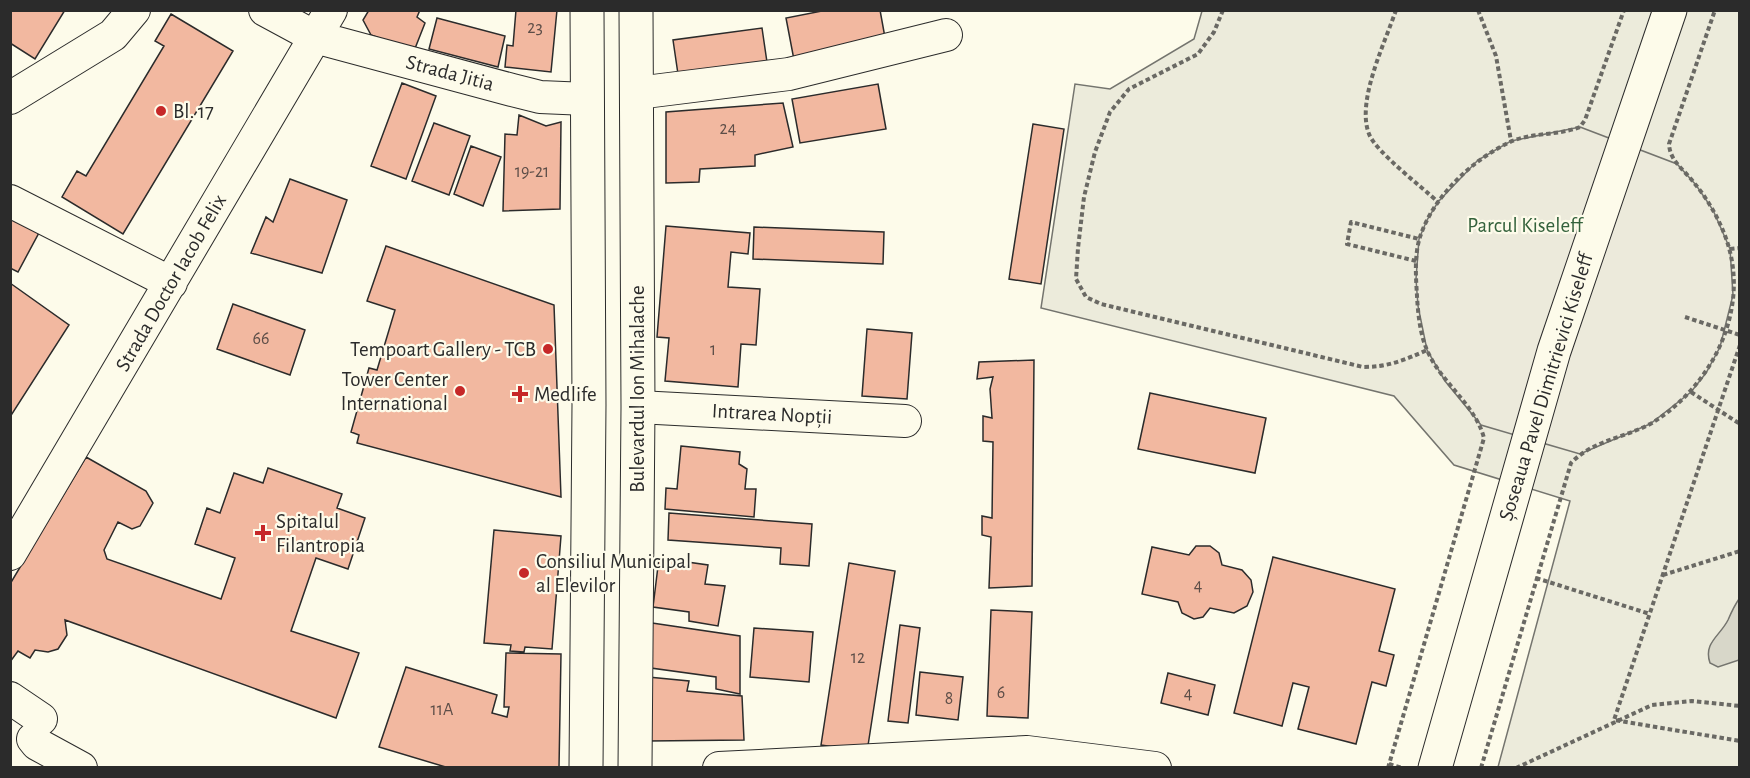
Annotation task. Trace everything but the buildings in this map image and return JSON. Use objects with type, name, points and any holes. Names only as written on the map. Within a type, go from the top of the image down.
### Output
[{"type":"main road","points":[[586,768],[589,416],[587,10]]},
{"type":"main road","name":"Bulevardul Ion Mihalache","points":[[635,768],[638,406],[636,10]]},
{"type":"main road","name":"Șoseaua Pavel Dimitrievici Kiseleff","points":[[1435,768],[1554,351],[1670,10]]},
{"type":"street","points":[[12,94],[113,35],[134,10]]},
{"type":"street","name":"Strada Jitia","points":[[265,10],[315,37],[540,97],[587,99]]},
{"type":"street","name":"Strada Doctor Iacob Felix","points":[[15,536],[171,283],[331,10]]},
{"type":"street","points":[[637,93],[789,75],[946,35]]},
{"type":"street","points":[[10,201],[171,283]]},
{"type":"street","name":"Intrarea Nopții","points":[[638,406],[905,421]]},
{"type":"street","points":[[10,698],[37,729],[37,744],[81,768]]},
{"type":"street","points":[[719,768],[1027,752],[1155,768]]},
{"type":"path","points":[[1223,10],[1214,32],[1198,54],[1129,89],[1110,112],[1095,152],[1084,197],[1076,279],[1086,297],[1101,304],[1363,366],[1383,367],[1427,350]]},
{"type":"path","points":[[1396,10],[1368,94],[1367,123],[1370,136],[1378,146],[1438,202]]},
{"type":"path","points":[[1478,10],[1496,56],[1511,141]]},
{"type":"path","points":[[1402,768],[1389,766],[1484,438],[1481,425],[1445,381],[1427,350],[1418,306],[1416,261],[1419,239],[1438,202],[1478,160],[1511,141],[1573,129],[1585,120],[1624,10]]},
{"type":"path","points":[[1481,768],[1571,463],[1580,453],[1650,424],[1691,392],[1706,373],[1726,330],[1733,295],[1730,249],[1713,210],[1696,184],[1669,154],[1669,144],[1715,10]]},
{"type":"path","points":[[1416,261],[1347,244],[1351,222],[1419,239]]},
{"type":"path","points":[[1730,249],[1740,248]]},
{"type":"path","points":[[1685,317],[1740,335]]},
{"type":"path","points":[[1614,720],[1740,345]]},
{"type":"path","points":[[1691,392],[1740,424]]},
{"type":"path","points":[[1662,576],[1740,550]]},
{"type":"path","points":[[1536,578],[1650,614]]},
{"type":"path","points":[[1516,768],[1614,720],[1652,705],[1670,701],[1740,706]]},
{"type":"path","points":[[1614,720],[1740,741]]},
{"type":"green space","name":"Parcul Kiseleff","points":[[1202,11],[1739,11],[1739,767],[1498,767],[1570,501],[1454,465],[1394,396],[1041,308],[1075,84],[1110,89],[1194,39]]},
{"type":"shaded area","points":[[1580,127],[1677,164],[1696,185],[1713,210],[1730,249],[1733,295],[1720,347],[1706,373],[1691,392],[1650,424],[1580,454],[1481,425],[1445,381],[1427,350],[1418,306],[1416,279],[1419,239],[1427,220],[1438,202],[1478,160],[1511,141]]},
{"type":"shaded area","points":[[1739,599],[1739,660],[1718,667],[1710,663],[1709,650]]},
{"type":"place","name":"Bl. 17","points":[[161,111]]},
{"type":"place","name":"Tempoart Gallery - TCB","points":[[548,349]]},
{"type":"place","name":"Tower Center International","points":[[460,391]]},
{"type":"place","name":"Medlife","points":[[520,394]]},
{"type":"place","name":"Spitalul Filantropia","points":[[263,533]]},
{"type":"place","name":"Consiliul Municipal al Elevilor","points":[[524,573]]}]
